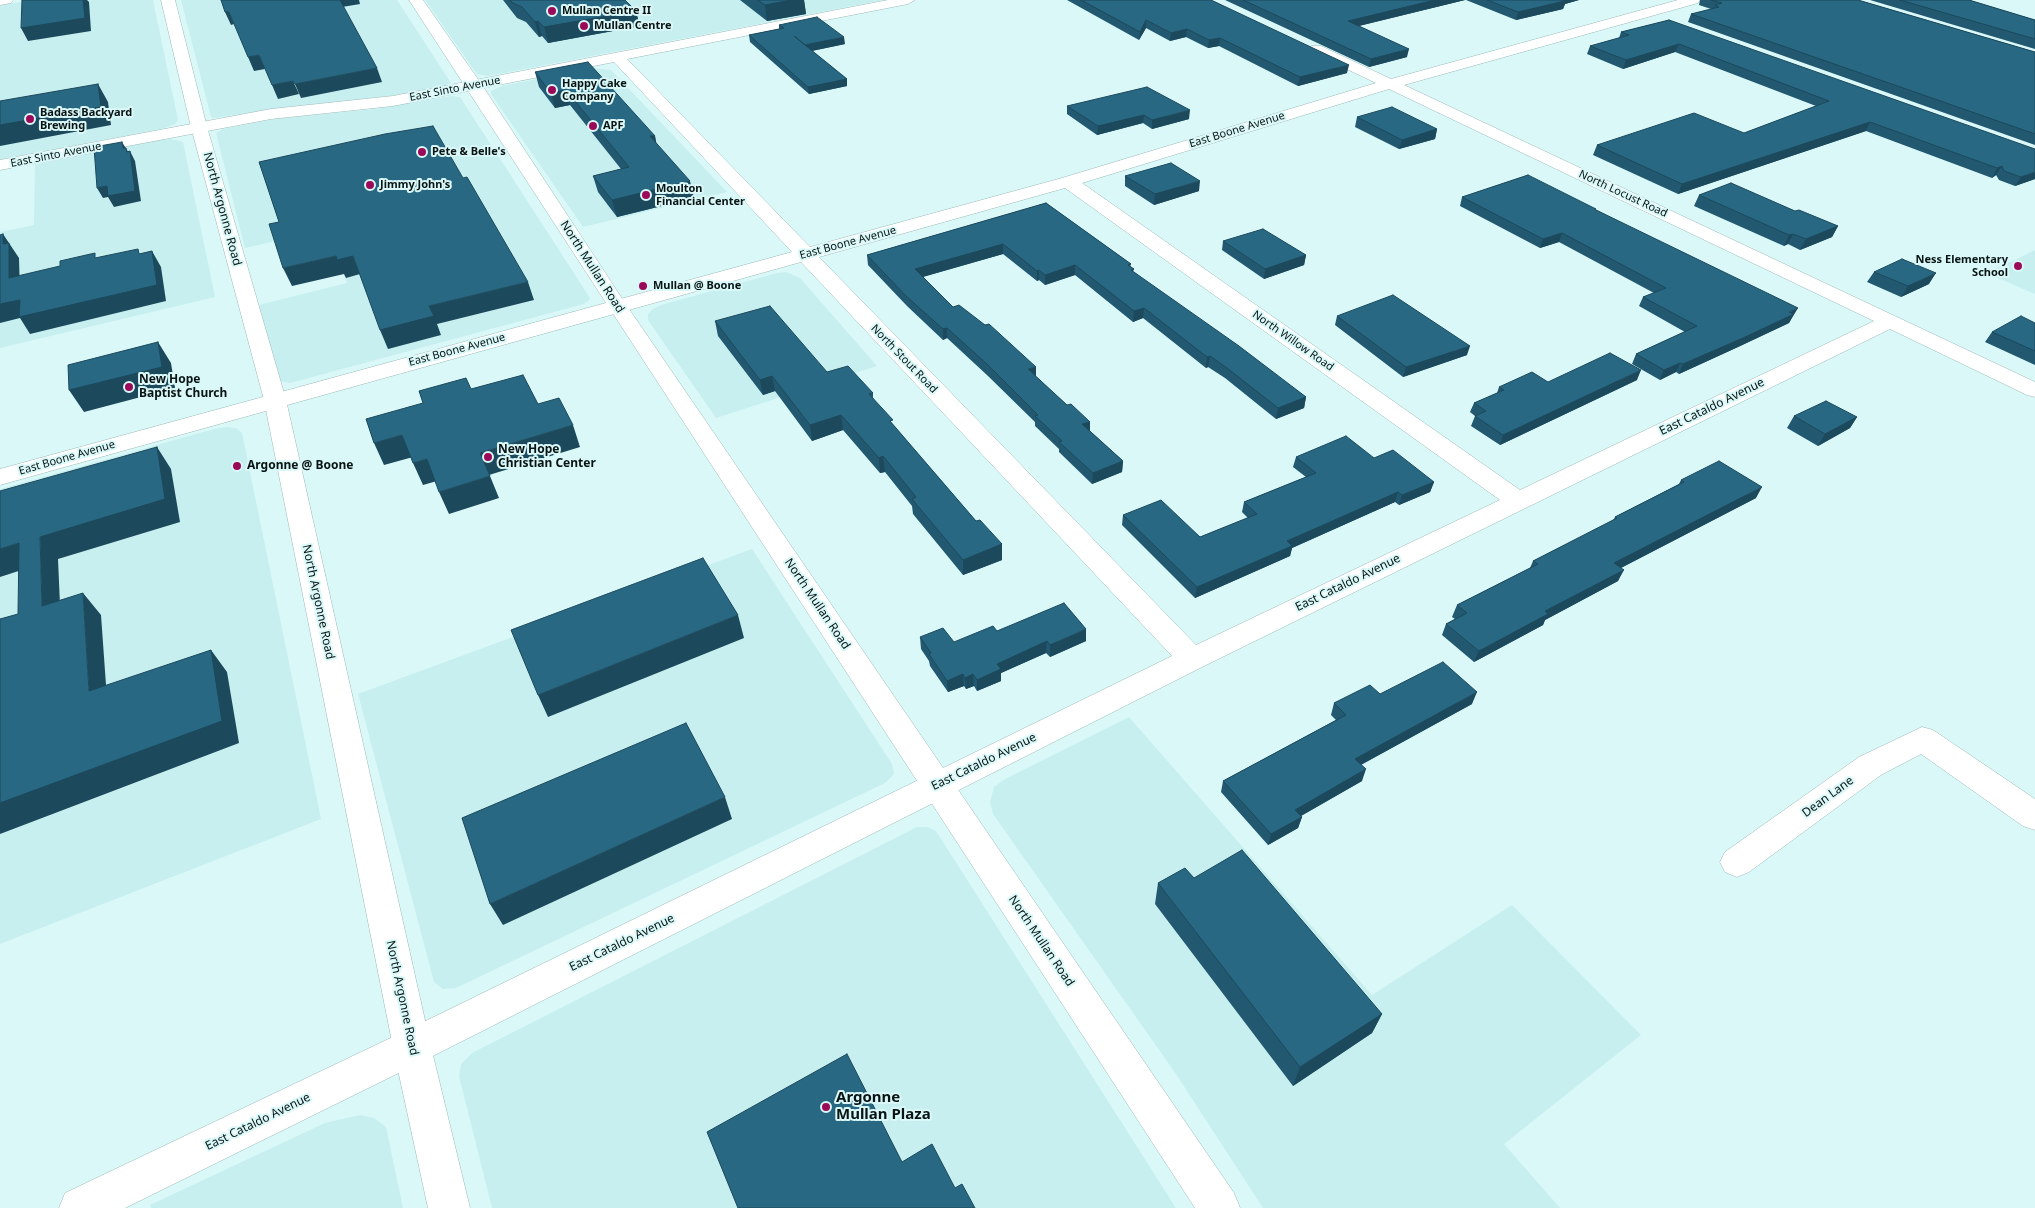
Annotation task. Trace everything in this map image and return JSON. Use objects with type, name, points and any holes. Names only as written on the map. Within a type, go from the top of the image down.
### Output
[{"type":"street","points":[[0,1],[6,0]]},
{"type":"street","name":"North Argonne Road","points":[[168,0],[199,127],[275,400],[412,1047],[449,1208]]},
{"type":"street","name":"North Mullan Road","points":[[416,0],[474,85],[617,306],[1219,1208]]},
{"type":"street","name":"East Sinto Avenue","points":[[0,165],[271,114],[393,101],[908,0]]},
{"type":"street","name":"East Boone Avenue","points":[[0,477],[1068,182],[1390,84],[1693,0]]},
{"type":"street","points":[[1644,13],[1672,23]]},
{"type":"street","name":"North Locust Road","points":[[1300,42],[2035,390]]},
{"type":"street","name":"North Stout Road","points":[[617,57],[1192,660]]},
{"type":"street","name":"North Willow Road","points":[[1068,182],[1517,500]]},
{"type":"street","name":"East Cataldo Avenue","points":[[80,1208],[412,1047],[1517,500],[1891,321]]},
{"type":"street","name":"Dean Lane","points":[[1737,862],[1870,766],[1922,739],[2035,816]]},
{"type":"shaded area","points":[[33,0],[153,0],[178,120],[175,124],[165,128],[0,160],[0,5]]},
{"type":"shaded area","points":[[181,0],[397,0],[451,83],[445,86],[398,95],[287,107],[213,118],[211,117]]},
{"type":"shaded area","points":[[425,0],[883,0],[488,76],[477,74]]},
{"type":"shaded area","points":[[591,68],[611,70],[727,192],[583,227],[491,94],[491,91],[502,86]]},
{"type":"shaded area","points":[[451,96],[460,97],[590,298],[584,304],[290,383],[279,381],[259,305],[347,283],[328,229],[245,248],[216,133],[223,129],[275,119],[375,109]]},
{"type":"shaded area","points":[[171,139],[183,142],[215,297],[0,348],[0,232],[34,225],[35,162]]},
{"type":"shaded area","name":"Ness Elementary School","points":[[2035,250],[2035,294],[1986,273],[2017,259]]},
{"type":"shaded area","points":[[786,272],[800,278],[877,366],[716,418],[648,320],[648,314],[661,305]]},
{"type":"shaded area","points":[[227,427],[236,428],[242,433],[321,819],[0,944],[0,489]]},
{"type":"shaded area","points":[[752,549],[892,764],[894,774],[885,783],[456,988],[443,989],[434,982],[358,694]]},
{"type":"shaded area","points":[[1129,717],[1372,995],[1512,905],[1641,1035],[1504,1144],[1560,1208],[1263,1208],[1176,1074],[993,814],[990,802],[994,787],[1005,779]]},
{"type":"shaded area","points":[[917,827],[927,827],[936,831],[1176,1208],[492,1208],[459,1076],[461,1064],[472,1053]]},
{"type":"shaded area","points":[[360,1115],[374,1118],[386,1127],[403,1208],[151,1208],[150,1205],[325,1123]]},
{"type":"building","points":[[22,0],[83,0],[85,18],[21,28]]},
{"type":"building","points":[[221,0],[340,0],[377,68],[295,84],[293,81],[272,85],[259,55],[248,57],[229,12],[225,12]]},
{"type":"building","points":[[510,0],[625,0],[636,11],[544,27],[538,21],[535,22],[522,7]]},
{"type":"building","points":[[758,0],[792,0],[765,5]]},
{"type":"building","points":[[1081,0],[1211,0],[1349,65],[1300,77],[1220,38],[1209,40],[1187,29],[1171,33],[1146,20],[1140,32]]},
{"type":"building","points":[[1243,0],[1435,0],[1348,21],[1409,49],[1371,59]]},
{"type":"building","points":[[1487,0],[1563,0],[1565,1],[1518,12]]},
{"type":"building","points":[[1711,0],[1858,0],[2035,52],[2035,134],[1691,14],[1719,7],[1715,5],[1722,3]]},
{"type":"building","points":[[1900,0],[1969,0],[2035,20],[2035,39]]},
{"type":"building","points":[[817,17],[844,37],[805,45],[847,79],[808,87],[749,35],[784,28],[779,25]]},
{"type":"building","points":[[1669,20],[2035,149],[2035,172],[2021,177],[2004,171],[2002,166],[1997,168],[1870,122],[1682,184],[1597,145],[1694,113],[1744,133],[1829,101],[1679,44],[1626,60],[1590,46],[1629,35],[1621,32]]},
{"type":"building","points":[[588,62],[655,136],[650,136],[690,181],[612,200],[593,176],[629,167],[566,90],[551,93],[535,72]]},
{"type":"building","points":[[98,84],[101,107],[0,125],[0,101]]},
{"type":"building","points":[[1147,87],[1190,110],[1152,120],[1144,115],[1098,126],[1067,106]]},
{"type":"building","points":[[1392,107],[1437,129],[1402,140],[1357,117]]},
{"type":"building","points":[[433,126],[463,178],[467,177],[528,282],[429,306],[434,316],[380,330],[353,256],[337,260],[336,256],[283,268],[269,224],[279,222],[259,162],[385,134]]},
{"type":"building","points":[[122,142],[123,148],[126,148],[127,152],[130,151],[135,191],[108,196],[107,186],[97,188],[94,147]]},
{"type":"building","points":[[1171,163],[1200,181],[1155,194],[1125,176]]},
{"type":"building","points":[[1528,175],[1798,308],[1789,312],[1794,314],[1743,338],[1683,364],[1680,363],[1664,370],[1636,354],[1697,326],[1643,297],[1666,288],[1562,233],[1543,239],[1462,197]]},
{"type":"building","points":[[1731,183],[1795,211],[1799,210],[1838,226],[1806,239],[1793,234],[1789,235],[1699,195]]},
{"type":"building","points":[[1046,203],[1131,264],[1128,265],[1134,269],[1131,270],[1239,346],[1306,397],[1278,408],[1227,368],[1210,356],[1207,357],[1144,308],[1134,311],[1075,265],[1045,275],[1039,270],[1037,271],[1003,244],[915,269],[953,307],[959,305],[985,325],[989,324],[1036,367],[1028,369],[1067,405],[1071,404],[1090,422],[1082,424],[1123,461],[1093,473],[1059,442],[1062,441],[1035,416],[1038,415],[988,365],[947,328],[943,329],[906,296],[867,255]]},
{"type":"building","points":[[1263,229],[1306,255],[1265,269],[1223,241]]},
{"type":"building","points":[[3,234],[3,244],[9,243],[9,278],[60,266],[60,261],[95,253],[95,258],[138,249],[139,254],[152,251],[157,285],[19,317],[20,300],[0,304],[0,235]]},
{"type":"building","points":[[1902,259],[1936,273],[1908,286],[1874,272]]},
{"type":"building","points":[[1393,295],[1470,346],[1406,367],[1337,316]]},
{"type":"building","points":[[770,306],[827,372],[848,366],[873,393],[869,394],[893,420],[890,421],[976,521],[980,520],[1002,544],[963,560],[912,499],[916,497],[883,456],[879,458],[841,415],[810,425],[772,376],[760,380],[715,321]]},
{"type":"building","points":[[2021,316],[2035,323],[2035,351],[1992,332]]},
{"type":"building","points":[[158,342],[162,367],[69,390],[68,365]]},
{"type":"building","points":[[1610,353],[1641,370],[1503,435],[1475,416],[1486,411],[1474,403],[1504,390],[1499,387],[1532,372],[1548,382]]},
{"type":"building","name":"New Hope Christian Center","points":[[523,375],[538,404],[559,398],[573,425],[480,453],[490,476],[439,492],[427,459],[413,463],[402,435],[374,443],[366,419],[423,403],[419,391],[466,378],[471,389]]},
{"type":"building","points":[[1826,401],[1857,417],[1825,434],[1794,416]]},
{"type":"building","points":[[1346,436],[1374,458],[1393,450],[1434,482],[1402,495],[1398,492],[1287,541],[1292,546],[1197,587],[1123,515],[1161,500],[1200,537],[1257,514],[1244,502],[1316,473],[1296,457]]},
{"type":"building","points":[[157,447],[165,499],[40,537],[42,606],[83,593],[89,691],[211,650],[222,721],[0,803],[0,619],[18,614],[19,543],[0,549],[0,491]]},
{"type":"building","points":[[1719,461],[1762,487],[1614,563],[1624,570],[1545,611],[1548,614],[1479,651],[1446,624],[1467,613],[1457,605],[1538,564],[1533,561],[1684,482],[1681,480]]},
{"type":"building","points":[[703,558],[738,615],[538,695],[511,630]]},
{"type":"building","points":[[1064,603],[1086,629],[1050,645],[1047,641],[997,664],[1001,669],[977,680],[973,674],[965,678],[963,674],[947,681],[920,637],[943,628],[954,642],[993,626],[997,631]]},
{"type":"building","points":[[1443,662],[1477,692],[1355,759],[1366,769],[1295,810],[1302,817],[1271,834],[1223,781],[1346,715],[1334,703],[1370,685],[1380,694]]},
{"type":"building","points":[[686,723],[725,797],[490,904],[462,818]]},
{"type":"building","points":[[1242,850],[1382,1014],[1300,1067],[1158,883],[1185,868],[1194,878]]},
{"type":"building","name":"Argonne Mullan Plaza","points":[[847,1054],[902,1162],[932,1144],[955,1188],[962,1184],[975,1208],[738,1208],[707,1132]]},
{"type":"place","name":"Mullan Centre II","points":[[552,11]]},
{"type":"place","name":"Mullan Centre","points":[[584,26]]},
{"type":"place","name":"Happy Cake Company","points":[[552,90]]},
{"type":"place","name":"Badass Backyard Brewing","points":[[30,119]]},
{"type":"place","name":"APF","points":[[593,126]]},
{"type":"place","name":"Pete & Belle's","points":[[422,152]]},
{"type":"place","name":"Jimmy John's","points":[[370,185]]},
{"type":"place","name":"Moulton Financial Center","points":[[646,195]]},
{"type":"place","name":"Ness Elementary School","points":[[2018,266]]},
{"type":"place","name":"Mullan @ Boone","points":[[643,286]]},
{"type":"place","name":"New Hope Baptist Church","points":[[129,387]]},
{"type":"place","name":"New Hope Christian Center","points":[[488,457]]},
{"type":"place","name":"Argonne @ Boone","points":[[237,466]]},
{"type":"place","name":"Argonne Mullan Plaza","points":[[826,1107]]}]
